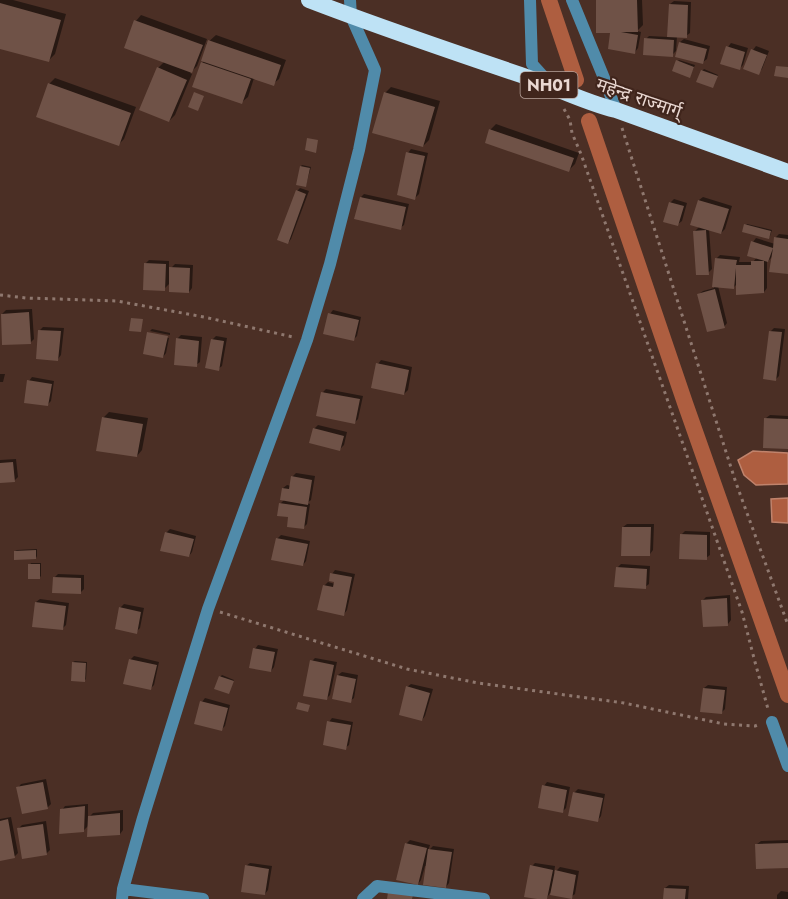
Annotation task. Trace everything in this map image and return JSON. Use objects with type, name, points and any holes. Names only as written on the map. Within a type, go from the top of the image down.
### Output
[{"type":"highway","name":"महेन्द्र राज्मार्ग्","points":[[309,0],[350,8],[597,105],[788,172]]},
{"type":"street","points":[[530,0],[532,64],[552,86]]},
{"type":"street","points":[[572,0],[616,110]]},
{"type":"street","points":[[203,899],[123,894],[143,818],[208,609],[307,340],[336,241],[359,150],[375,70],[350,8]]},
{"type":"street","points":[[772,722],[788,766]]},
{"type":"street","points":[[363,899],[377,886],[483,899]]},
{"type":"path","points":[[208,609],[407,669],[478,683],[624,703],[724,724],[755,726],[772,722],[742,612],[572,133],[570,120],[552,86]]},
{"type":"path","points":[[616,110],[736,483],[788,625]]},
{"type":"path","points":[[0,295],[26,298],[117,300],[307,340]]},
{"type":"shaded area","points":[[753,451],[788,453],[788,484],[756,485],[744,475],[738,460]]},
{"type":"shaded area","points":[[788,498],[788,523],[772,522],[771,499]]},
{"type":"building","points":[[596,0],[637,0],[638,32],[621,32],[638,35],[635,54],[608,49],[610,33],[596,33]]},
{"type":"building","points":[[0,3],[61,20],[49,62],[0,49]]},
{"type":"building","points":[[669,4],[688,5],[687,38],[667,37]]},
{"type":"building","points":[[134,20],[203,45],[192,73],[124,48]]},
{"type":"building","points":[[644,38],[674,40],[673,57],[643,55]]},
{"type":"building","points":[[208,40],[281,65],[274,86],[201,61]]},
{"type":"building","points":[[679,42],[707,49],[703,64],[675,57]]},
{"type":"building","points":[[726,46],[745,52],[740,70],[720,64]]},
{"type":"building","points":[[751,49],[767,55],[759,75],[743,69]]},
{"type":"building","points":[[676,60],[694,67],[690,78],[672,71]]},
{"type":"building","points":[[201,62],[251,79],[242,104],[192,87]]},
{"type":"building","points":[[776,66],[788,67],[788,78],[774,76]]},
{"type":"building","points":[[157,67],[187,80],[169,122],[139,110]]},
{"type":"building","points":[[701,70],[718,76],[713,88],[696,82]]},
{"type":"building","points":[[48,83],[131,113],[119,146],[36,117]]},
{"type":"building","points":[[194,92],[204,96],[198,111],[188,107]]},
{"type":"building","points":[[384,92],[435,107],[423,147],[372,133]]},
{"type":"building","points":[[489,129],[574,158],[569,172],[485,143]]},
{"type":"building","points":[[307,138],[318,140],[316,153],[305,150]]},
{"type":"building","points":[[406,152],[425,156],[415,200],[397,195]]},
{"type":"building","points":[[300,166],[310,168],[306,187],[296,185]]},
{"type":"building","points":[[296,190],[306,194],[288,244],[277,240]]},
{"type":"building","points":[[360,197],[406,207],[401,230],[354,219]]},
{"type":"building","points":[[698,200],[729,209],[721,234],[690,225]]},
{"type":"building","points":[[669,202],[684,206],[678,226],[663,222]]},
{"type":"building","points":[[744,224],[771,231],[769,239],[742,232]]},
{"type":"building","points":[[706,230],[709,275],[696,275],[693,231]]},
{"type":"building","points":[[774,237],[788,239],[788,274],[769,272]]},
{"type":"building","points":[[751,241],[773,248],[768,262],[747,256]]},
{"type":"building","points":[[715,258],[737,260],[736,265],[751,265],[751,261],[764,261],[764,293],[736,295],[736,268],[734,289],[712,287]]},
{"type":"building","points":[[144,263],[166,264],[165,291],[143,290]]},
{"type":"building","points":[[169,267],[190,268],[189,293],[169,292]]},
{"type":"building","points":[[715,289],[725,328],[707,332],[697,294]]},
{"type":"building","points":[[29,312],[31,344],[2,345],[1,314]]},
{"type":"building","points":[[328,313],[359,320],[354,341],[323,334]]},
{"type":"building","points":[[131,318],[143,319],[141,332],[129,331]]},
{"type":"building","points":[[38,330],[61,331],[58,361],[36,359]]},
{"type":"building","points":[[769,331],[782,332],[776,381],[763,379]]},
{"type":"building","points":[[147,332],[168,336],[163,358],[143,354]]},
{"type":"building","points":[[176,338],[199,341],[197,367],[174,365]]},
{"type":"building","points":[[211,339],[224,341],[219,371],[205,368]]},
{"type":"building","points":[[376,363],[409,370],[404,395],[371,388]]},
{"type":"building","points":[[27,380],[52,384],[48,406],[24,403]]},
{"type":"building","points":[[321,392],[360,399],[355,424],[316,416]]},
{"type":"building","points":[[102,417],[143,424],[137,457],[96,451]]},
{"type":"building","points":[[764,418],[788,419],[788,449],[763,448]]},
{"type":"building","points":[[313,428],[344,436],[340,451],[309,443]]},
{"type":"building","points":[[13,462],[15,482],[0,483],[0,463]]},
{"type":"building","points":[[291,476],[312,480],[308,505],[280,500],[282,488],[289,489]]},
{"type":"building","points":[[279,503],[307,507],[304,529],[287,527],[288,517],[277,516]]},
{"type":"building","points":[[622,527],[651,527],[650,556],[621,556]]},
{"type":"building","points":[[165,532],[194,539],[189,557],[160,551]]},
{"type":"building","points":[[680,534],[707,535],[707,560],[679,559]]},
{"type":"building","points":[[276,538],[308,544],[303,566],[271,560]]},
{"type":"building","points":[[36,550],[36,559],[14,560],[14,551]]},
{"type":"building","points":[[28,564],[40,564],[40,579],[28,579]]},
{"type":"building","points":[[616,567],[647,569],[646,589],[614,587]]},
{"type":"building","points":[[330,573],[352,577],[344,616],[317,610],[323,585],[333,587],[334,582],[329,581]]},
{"type":"building","points":[[53,577],[81,578],[81,594],[52,593]]},
{"type":"building","points":[[727,598],[728,626],[703,627],[701,600]]},
{"type":"building","points":[[35,602],[66,606],[63,630],[32,627]]},
{"type":"building","points":[[119,607],[141,612],[137,634],[115,629]]},
{"type":"building","points":[[253,648],[275,652],[271,672],[249,668]]},
{"type":"building","points":[[129,659],[157,665],[151,690],[123,684]]},
{"type":"building","points":[[310,660],[334,665],[327,700],[303,696]]},
{"type":"building","points":[[72,662],[86,663],[85,682],[71,681]]},
{"type":"building","points":[[337,675],[356,679],[351,703],[332,699]]},
{"type":"building","points":[[219,676],[234,681],[229,694],[214,689]]},
{"type":"building","points":[[406,686],[430,693],[422,721],[399,715]]},
{"type":"building","points":[[703,688],[725,690],[722,714],[700,712]]},
{"type":"building","points":[[200,701],[228,708],[222,731],[194,724]]},
{"type":"building","points":[[298,702],[310,705],[308,712],[296,709]]},
{"type":"building","points":[[327,721],[351,725],[346,750],[323,745]]},
{"type":"building","points":[[43,782],[48,809],[22,814],[16,787]]},
{"type":"building","points":[[542,785],[567,790],[563,813],[538,808]]},
{"type":"building","points":[[573,792],[603,798],[598,822],[568,816]]},
{"type":"building","points":[[85,806],[84,832],[59,834],[60,809]]},
{"type":"building","points":[[120,813],[120,835],[87,837],[88,816]]},
{"type":"building","points":[[8,819],[15,858],[0,861],[0,821]]},
{"type":"building","points":[[43,824],[47,855],[22,859],[17,828]]},
{"type":"building","points":[[405,843],[427,848],[418,885],[396,880]]},
{"type":"building","points":[[788,843],[788,868],[756,869],[755,844]]},
{"type":"building","points":[[428,849],[452,852],[446,888],[423,885]]},
{"type":"building","points":[[245,865],[269,869],[265,895],[241,892]]},
{"type":"building","points":[[530,865],[553,870],[547,899],[524,897]]},
{"type":"building","points":[[555,870],[576,875],[572,899],[550,895]]},
{"type":"building","points":[[664,888],[686,889],[685,899],[663,899]]},
{"type":"building","points":[[388,892],[413,895],[412,899],[387,899]]},
{"type":"waterway","points":[[549,0],[576,80]]},
{"type":"waterway","points":[[589,121],[788,695]]}]
